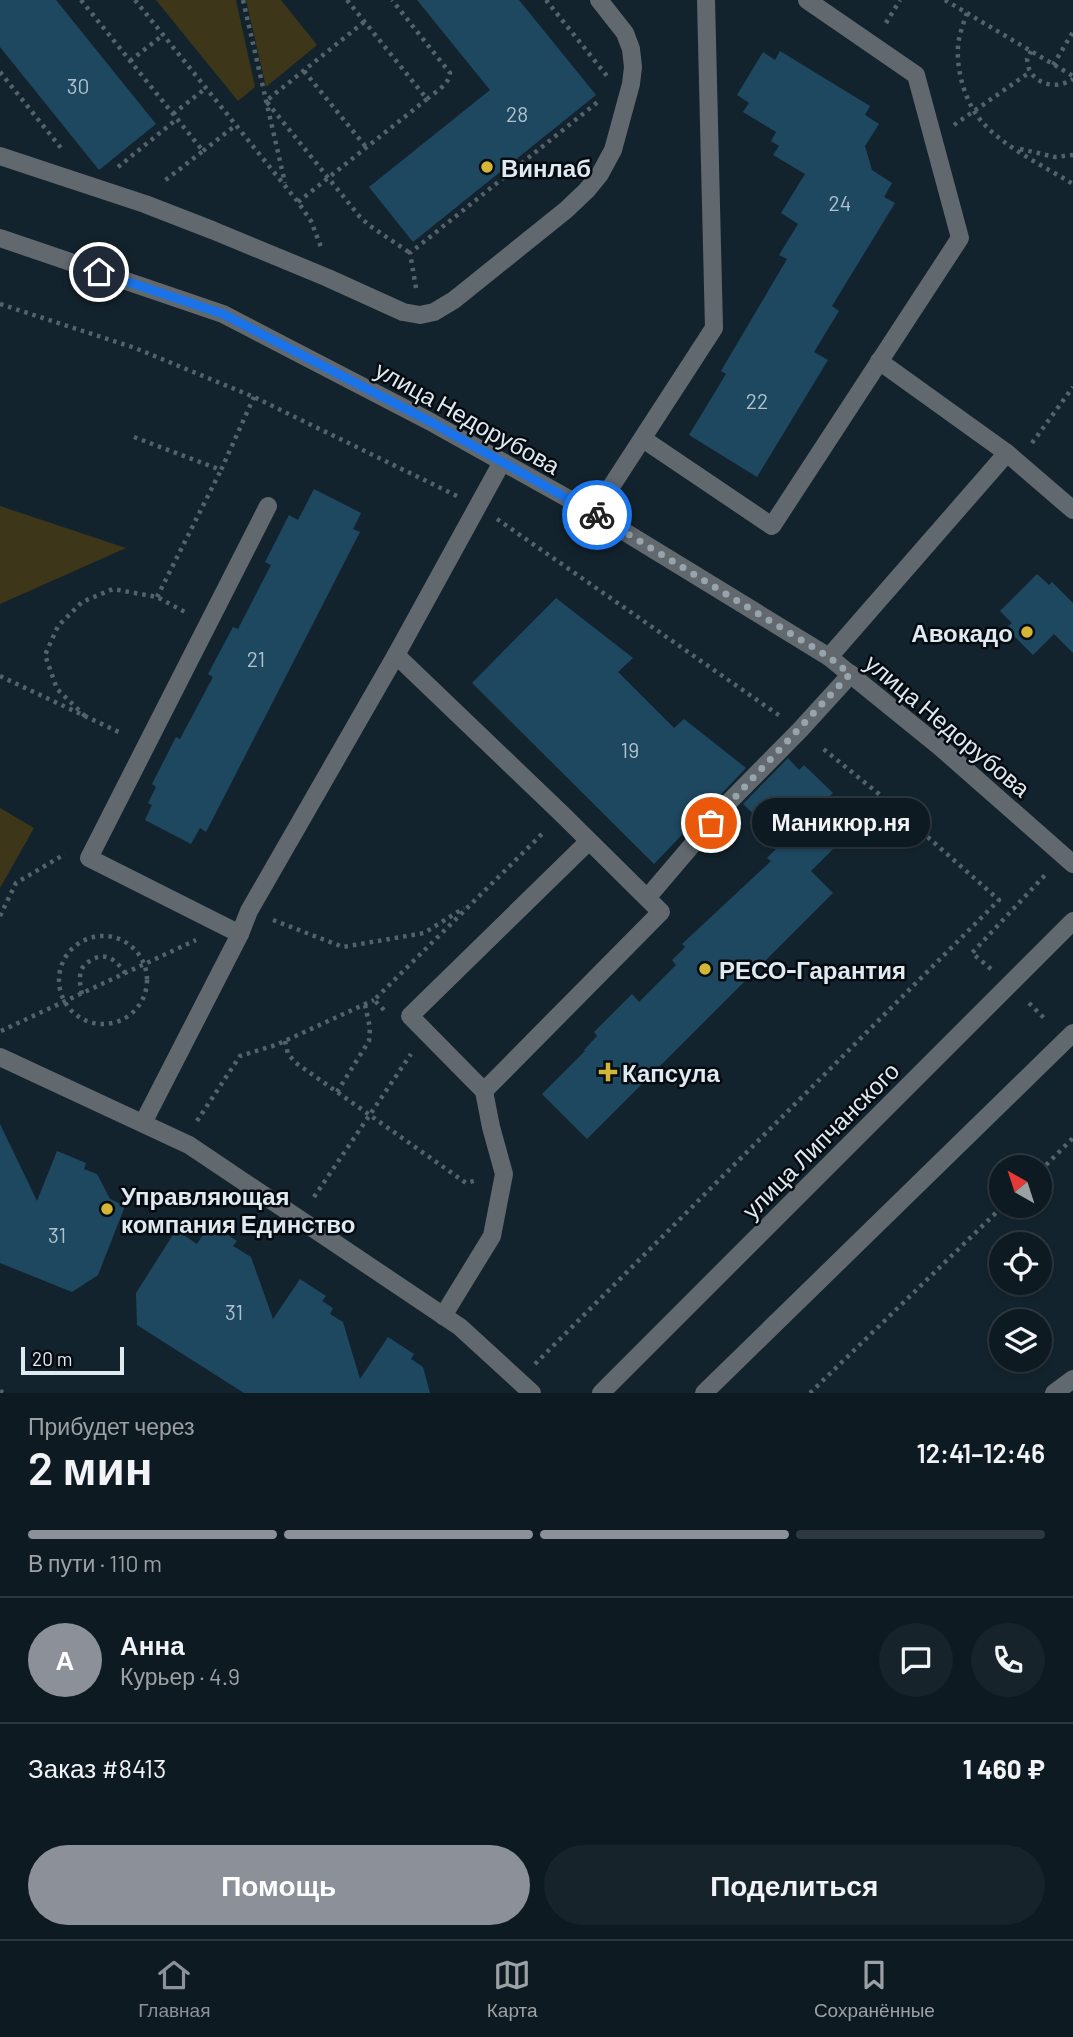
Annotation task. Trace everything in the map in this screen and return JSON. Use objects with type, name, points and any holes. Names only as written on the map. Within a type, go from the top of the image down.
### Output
[{"type":"street","points":[[0,156],[212,230],[402,312],[419,315],[434,312],[454,300],[566,210],[600,174],[613,150],[621,93],[631,84],[633,67],[631,49],[625,33],[599,0]]},
{"type":"street","points":[[594,513],[714,328],[706,0]]},
{"type":"street","points":[[643,439],[772,526],[960,238],[916,75],[807,0]]},
{"type":"street","name":"улица Недорубова","points":[[0,238],[223,314],[429,421],[594,513],[829,657],[940,747],[1068,860]]},
{"type":"street","points":[[879,361],[1012,458],[1073,510]]},
{"type":"street","points":[[829,657],[1012,458]]},
{"type":"street","points":[[143,1123],[233,930],[249,911],[396,655],[502,462]]},
{"type":"street","points":[[233,930],[89,859],[268,506]]},
{"type":"street","points":[[396,655],[661,912],[484,1091]]},
{"type":"street","points":[[647,898],[727,804],[800,730],[850,674]]},
{"type":"street","points":[[443,1316],[492,1236],[504,1174],[484,1091],[410,1016],[588,842]]},
{"type":"street","name":"улица Липчанского","points":[[601,1393],[1073,921]]},
{"type":"street","points":[[704,1393],[1073,1032]]},
{"type":"street","points":[[0,1058],[183,1142],[460,1327],[525,1387]]},
{"type":"street","points":[[1054,1393],[1073,1379]]},
{"type":"path","points":[[81,0],[203,151]]},
{"type":"path","points":[[243,0],[285,187]]},
{"type":"path","points":[[347,0],[426,99]]},
{"type":"path","points":[[298,202],[449,79],[450,73],[392,0]]},
{"type":"path","points":[[410,253],[621,93],[546,0]]},
{"type":"path","points":[[945,0],[1031,51],[1073,78],[1065,85],[1050,86],[1030,72],[1027,60],[1031,51]]},
{"type":"path","points":[[138,1],[298,202],[317,234],[328,278]]},
{"type":"path","points":[[967,13],[959,40],[958,61],[961,82],[981,122],[999,138],[1073,184]]},
{"type":"path","points":[[266,101],[364,22]]},
{"type":"path","points":[[1053,65],[1073,32]]},
{"type":"path","points":[[131,61],[163,35]]},
{"type":"path","points":[[304,71],[366,147]]},
{"type":"path","points":[[0,72],[93,187],[206,88]]},
{"type":"path","points":[[934,140],[1030,72]]},
{"type":"path","points":[[266,101],[370,226],[410,253],[419,315]]},
{"type":"path","points":[[138,202],[236,125]]},
{"type":"path","points":[[1016,149],[1055,157],[1073,155]]},
{"type":"path","points":[[0,304],[135,348],[254,397],[478,506],[800,730],[879,794],[999,900],[525,1387]]},
{"type":"path","points":[[1012,458],[1073,387]]},
{"type":"path","points":[[157,597],[221,470],[254,397]]},
{"type":"path","points":[[134,437],[221,470]]},
{"type":"path","points":[[85,716],[57,689],[45,655],[58,626],[82,602],[113,589],[157,597],[208,624]]},
{"type":"path","points":[[0,676],[147,745]]},
{"type":"path","points":[[0,916],[16,883],[102,833]]},
{"type":"path","points":[[984,940],[1068,860]]},
{"type":"path","points":[[249,911],[343,947],[425,933],[471,904],[502,926]]},
{"type":"path","points":[[0,1031],[145,964],[233,930]]},
{"type":"path","points":[[110,935],[122,939],[131,945],[145,964],[148,987],[143,999],[120,1020],[109,1024],[84,1021],[63,1002],[58,983],[59,974],[66,956],[83,940],[110,935]]},
{"type":"path","points":[[82,994],[81,969],[89,961],[100,956],[112,958],[125,973]]},
{"type":"path","points":[[183,1142],[240,1056],[285,1041],[374,1000]]},
{"type":"path","points":[[337,1092],[369,1041],[370,1028],[365,1004]]},
{"type":"path","points":[[300,1219],[426,1033]]},
{"type":"path","points":[[285,1041],[288,1054],[296,1063],[466,1183],[504,1174]]},
{"type":"path","points":[[1052,1159],[1073,1138]]},
{"type":"path","points":[[810,1393],[991,1218]]},
{"type":"shaded area","points":[[156,0],[236,0],[255,87],[238,101]]},
{"type":"shaded area","points":[[246,0],[281,0],[317,45],[266,87]]},
{"type":"shaded area","points":[[0,506],[126,548],[0,604]]},
{"type":"shaded area","points":[[0,808],[34,828],[0,888]]},
{"type":"building","points":[[0,0],[56,0],[156,124],[99,170],[0,47]]},
{"type":"building","points":[[417,0],[519,0],[596,95],[413,242],[369,187],[490,90]]},
{"type":"building","points":[[780,51],[870,106],[865,115],[879,124],[865,146],[872,170],[892,183],[884,197],[895,203],[832,306],[839,311],[814,352],[828,360],[757,477],[689,435],[726,374],[721,371],[787,259],[779,255],[798,224],[781,213],[805,174],[773,155],[779,146],[771,141],[776,132],[743,112],[749,103],[737,95],[763,52],[775,60]]},
{"type":"building","points":[[314,489],[361,513],[353,529],[360,532],[206,832],[200,828],[191,844],[145,820],[152,805],[148,803],[156,787],[152,784],[176,737],[180,739],[213,677],[208,674],[233,627],[238,629],[271,565],[265,562],[289,515],[298,520]]},
{"type":"building","points":[[1037,574],[1049,585],[1052,582],[1073,603],[1073,653],[1054,634],[1033,655],[1006,628],[1012,623],[1000,611]]},
{"type":"building","points":[[556,598],[633,658],[618,672],[674,728],[684,719],[746,768],[654,864],[472,683]]},
{"type":"building","points":[[788,758],[799,770],[804,765],[833,793],[812,814],[840,842],[811,871],[833,893],[587,1139],[542,1094],[585,1051],[597,1036],[594,1032],[632,994],[639,1002],[676,965],[672,960],[685,947],[682,944],[771,861],[767,858],[783,842],[743,804]]},
{"type":"building","points":[[0,1124],[37,1201],[57,1151],[86,1163],[84,1169],[97,1174],[110,1199],[125,1206],[98,1275],[72,1292],[0,1263]]},
{"type":"building","points":[[210,1224],[237,1241],[233,1246],[251,1257],[273,1319],[300,1279],[326,1296],[322,1301],[333,1308],[330,1314],[343,1322],[360,1379],[388,1337],[414,1354],[411,1359],[423,1367],[430,1393],[244,1393],[137,1325],[136,1293],[176,1230],[197,1244]]},
{"type":"way so far","points":[[597,515],[829,657],[850,674],[711,823]]},
{"type":"place","name":"Винлаб","points":[[487,167]]},
{"type":"place","name":"Авокадо","points":[[1027,632]]},
{"type":"place","name":"Маникюр.ня","points":[[711,823]]},
{"type":"place","name":"РЕСО-Гарантия","points":[[705,969]]},
{"type":"place","name":"Капсула","points":[[608,1072]]},
{"type":"place","name":"Управляющая компания Единство","points":[[107,1209]]},
{"type":"route","points":[[99,272],[223,314],[429,421],[597,515]]}]
